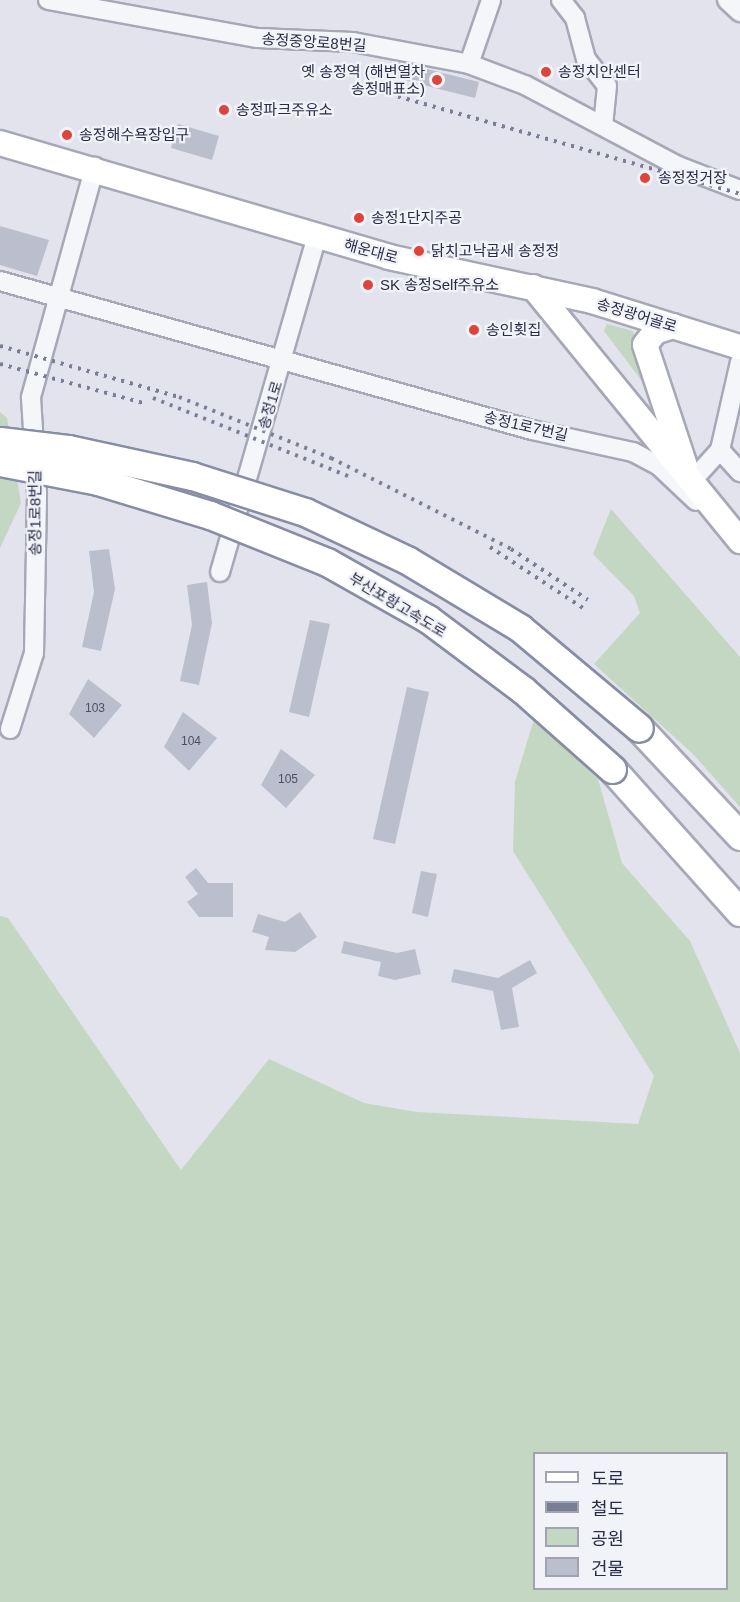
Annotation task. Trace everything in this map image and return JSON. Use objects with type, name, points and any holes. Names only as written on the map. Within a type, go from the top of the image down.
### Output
[{"type":"highway","points":[[0,441],[68,449],[192,476],[305,512],[407,560],[520,628],[639,728],[740,836]]},
{"type":"highway","name":"부산포항고속도로","points":[[0,462],[98,481],[199,512],[327,562],[428,619],[523,690],[612,769],[740,912]]},
{"type":"main road","name":"해운대로","points":[[0,143],[95,167],[317,236],[533,286]]},
{"type":"main road","name":"송정광어골로","points":[[533,286],[740,347]]},
{"type":"main road","points":[[533,286],[740,542]]},
{"type":"main road","points":[[673,326],[655,332],[645,345],[690,480]]},
{"type":"street","name":"송정중앙로8번길","points":[[48,0],[258,38],[353,42],[469,64],[603,126],[678,166],[740,190]]},
{"type":"street","points":[[469,64],[491,0]]},
{"type":"street","points":[[561,0],[575,18],[586,59],[607,86],[603,126]]},
{"type":"street","points":[[727,0],[740,12]]},
{"type":"street","name":"송정1로8번길","points":[[10,729],[34,653],[37,494],[31,397],[61,299],[95,167]]},
{"type":"street","name":"송정1로","points":[[220,572],[284,360],[317,236]]},
{"type":"street","points":[[0,281],[284,360]]},
{"type":"street","name":"송정1로7번길","points":[[284,360],[532,430],[598,442],[659,466],[740,542]]},
{"type":"street","points":[[690,480],[720,450],[740,362]]},
{"type":"street","points":[[720,450],[740,472]]},
{"type":"green space","points":[[607,324],[633,331],[654,397],[604,331]]},
{"type":"green space","points":[[0,412],[7,418],[21,503],[0,548]]},
{"type":"green space","points":[[611,509],[740,657],[740,807],[693,754],[594,664],[640,613],[634,596],[593,554]]},
{"type":"green space","points":[[534,719],[598,779],[622,863],[690,941],[740,1053],[740,1602],[0,1602],[0,916],[8,918],[181,1170],[269,1059],[364,1103],[417,1112],[638,1124],[654,1076],[513,851],[515,782]]},
{"type":"building","name":"옛 송정역 (해변열차 송정매표소)","points":[[399,62],[479,82],[475,98],[395,78]]},
{"type":"building","points":[[178,124],[219,136],[212,160],[171,148]]},
{"type":"building","points":[[0,226],[49,240],[37,276],[0,265]]},
{"type":"building","points":[[109,549],[115,589],[101,651],[82,647],[94,592],[89,551]]},
{"type":"building","points":[[207,582],[212,623],[199,685],[180,681],[192,625],[187,585]]},
{"type":"building","points":[[310,620],[330,624],[309,717],[289,712]]},
{"type":"building","points":[[88,679],[122,705],[94,738],[69,714]]},
{"type":"building","points":[[407,687],[429,692],[395,844],[373,839]]},
{"type":"building","points":[[183,712],[217,738],[189,771],[164,747]]},
{"type":"building","points":[[281,749],[315,775],[286,808],[261,785]]},
{"type":"building","points":[[196,868],[208,883],[233,883],[233,917],[199,917],[187,902],[198,894],[185,877]]},
{"type":"building","points":[[421,871],[437,874],[428,917],[412,913]]},
{"type":"building","points":[[300,912],[317,937],[295,952],[265,950],[269,937],[252,932],[258,914],[285,922]]},
{"type":"building","points":[[344,941],[397,953],[415,949],[421,974],[395,980],[378,976],[381,962],[341,953]]},
{"type":"building","points":[[530,960],[537,973],[512,988],[519,1027],[501,1030],[493,991],[451,982],[454,969],[498,978]]},
{"type":"railway","points":[[372,89],[740,194]]},
{"type":"railway","points":[[0,346],[179,397],[331,458],[511,549],[588,600]]},
{"type":"railway","points":[[0,364],[144,403]]},
{"type":"railway","points":[[153,398],[351,477]]},
{"type":"railway","points":[[490,547],[583,608]]},
{"type":"place","name":"송정치안센터","points":[[546,72]]},
{"type":"place","name":"옛 송정역 (해변열차 송정매표소)","points":[[437,80]]},
{"type":"place","name":"송정파크주유소","points":[[224,110]]},
{"type":"place","name":"송정해수욕장입구","points":[[67,135]]},
{"type":"place","name":"송정정거장","points":[[645,178]]},
{"type":"place","name":"송정1단지주공","points":[[359,218]]},
{"type":"place","name":"닭치고낙곱새 송정정","points":[[419,251]]},
{"type":"place","name":"SK 송정Self주유소","points":[[368,285]]},
{"type":"place","name":"송인횟집","points":[[474,330]]}]
